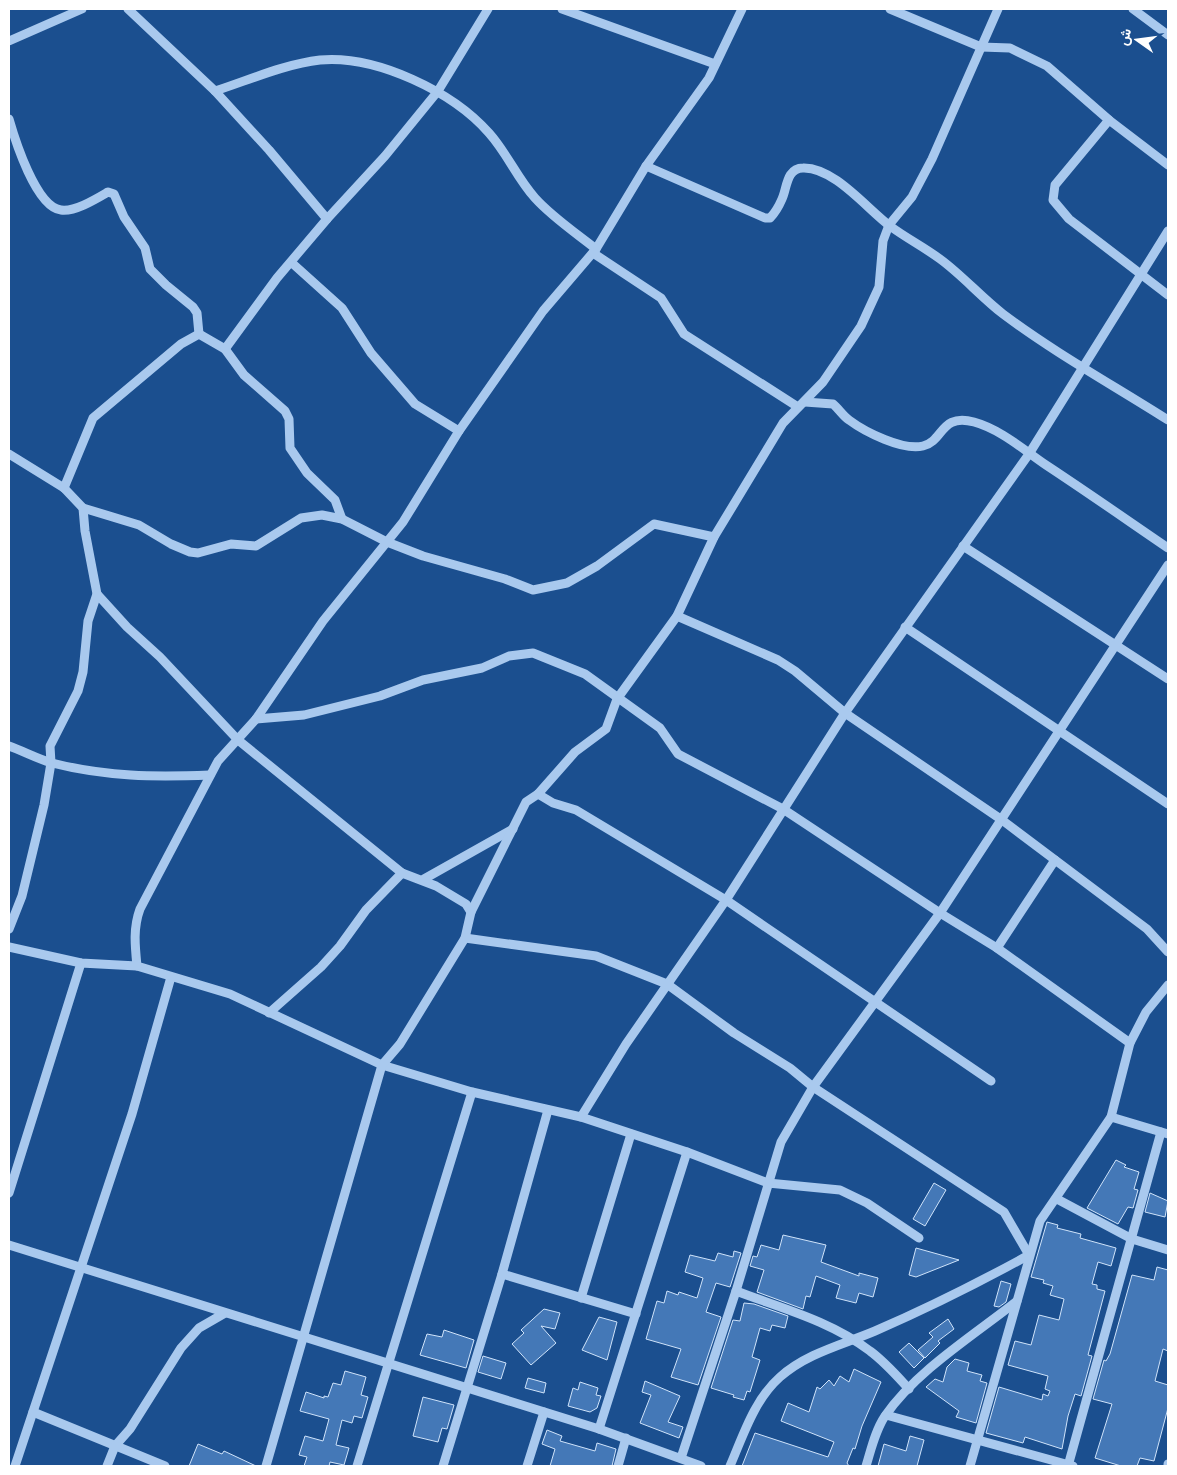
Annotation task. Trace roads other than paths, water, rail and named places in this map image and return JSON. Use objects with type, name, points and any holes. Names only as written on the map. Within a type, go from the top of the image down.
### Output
[{"type":"street","points":[[9,41],[82,9]]},
{"type":"street","points":[[128,9],[215,91],[269,150],[327,219]]},
{"type":"street","points":[[226,349],[277,278],[292,263],[327,219],[385,156],[438,91],[488,9]]},
{"type":"street","points":[[562,9],[715,64]]},
{"type":"street","points":[[136,966],[135,930],[140,909],[210,775],[226,750],[238,740],[256,719],[323,621],[403,522],[459,430],[543,311],[594,251],[646,166],[709,78],[742,9]]},
{"type":"street","points":[[890,9],[981,47],[1010,48],[1047,66],[1109,120],[1168,165]]},
{"type":"street","points":[[266,1466],[382,1065],[400,1044],[465,938],[471,912],[526,802],[538,794],[574,752],[606,729],[617,699],[677,616],[714,537],[783,423],[823,382],[832,366],[854,338],[870,310],[879,287],[883,241],[889,225],[912,197],[932,160],[998,9]]},
{"type":"street","points":[[1133,9],[1168,34]]},
{"type":"street","points":[[215,91],[276,70],[320,60],[356,63],[392,71],[438,91],[464,110],[489,133],[516,175],[536,200],[594,251],[661,298],[684,334],[801,405],[833,404],[848,419],[869,432],[906,446],[923,446],[931,442],[943,428],[953,422],[964,420],[983,426],[1030,454],[1168,548]]},
{"type":"street","points":[[9,119],[34,184],[50,206],[64,211],[73,209],[108,192],[114,194],[124,217],[145,248],[150,269],[193,307],[197,313],[199,334]]},
{"type":"street","points":[[1109,120],[1055,185],[1053,200],[1069,219],[1168,296]]},
{"type":"street","points":[[646,166],[765,218],[770,218],[783,198],[784,188],[790,176],[802,168],[812,169],[837,181],[889,225],[942,260],[1002,313],[1083,367],[1168,420]]},
{"type":"street","points":[[582,1117],[626,1044],[726,900],[845,713],[1030,454],[1168,231]]},
{"type":"street","points":[[292,263],[342,308],[371,353],[414,404],[459,430]]},
{"type":"street","points":[[199,334],[226,349],[244,375],[285,411],[289,419],[290,448],[307,474],[335,500],[342,519]]},
{"type":"street","points":[[64,488],[94,418],[181,344],[199,334]]},
{"type":"street","points":[[9,454],[64,488],[83,508],[139,525],[171,544],[198,553],[226,545],[256,546],[301,518],[322,515],[342,519],[387,542],[456,566],[505,579],[533,590],[567,583],[597,566],[654,524],[714,537]]},
{"type":"street","points":[[9,929],[22,896],[51,763],[49,756],[50,746],[55,733],[70,708],[83,672],[88,620],[97,594],[84,530],[83,508]]},
{"type":"street","points":[[963,546],[1117,644],[1168,679]]},
{"type":"street","points":[[681,1458],[736,1291],[781,1142],[813,1087],[940,913],[1168,565]]},
{"type":"street","points":[[97,594],[127,627],[160,657],[238,740],[402,873],[424,879],[466,904],[471,912]]},
{"type":"street","points":[[677,616],[778,660],[806,680],[845,713],[1002,820],[1147,929],[1168,952]]},
{"type":"street","points":[[905,627],[1168,804]]},
{"type":"street","points":[[256,719],[304,715],[380,696],[423,680],[482,668],[509,656],[533,653],[585,674],[617,699],[660,728],[678,754],[783,809],[940,913],[997,948],[1130,1043]]},
{"type":"street","points":[[9,746],[51,763],[100,773],[136,777],[210,775]]},
{"type":"street","points":[[538,794],[553,803],[576,810],[726,900],[991,1081]]},
{"type":"street","points":[[424,879],[512,829]]},
{"type":"street","points":[[997,948],[1055,860]]},
{"type":"street","points":[[270,1013],[321,967],[340,946],[366,910],[402,873]]},
{"type":"street","points":[[465,938],[596,956],[667,984],[734,1033],[790,1068],[813,1087],[1004,1212],[1029,1255]]},
{"type":"street","points":[[9,947],[81,963],[136,966],[212,987],[382,1065],[472,1092],[582,1117],[687,1152],[768,1183],[840,1190],[867,1203],[919,1238]]},
{"type":"street","points":[[9,1193],[81,963]]},
{"type":"street","points":[[15,1466],[132,1114],[171,976]]},
{"type":"street","points":[[970,1466],[1040,1221],[1057,1199],[1111,1117],[1130,1043],[1146,1012],[1165,995],[1168,985]]},
{"type":"street","points":[[357,1466],[472,1092]]},
{"type":"street","points":[[443,1466],[502,1274],[548,1110]]},
{"type":"street","points":[[886,1415],[1070,1466],[1132,1239],[1164,1133],[1111,1117]]},
{"type":"street","points":[[581,1298],[631,1134]]},
{"type":"street","points":[[599,1429],[687,1152]]},
{"type":"street","points":[[1057,1199],[1132,1239],[1168,1250]]},
{"type":"street","points":[[9,1245],[599,1429],[681,1458],[695,1465]]},
{"type":"street","points":[[730,1466],[759,1402],[779,1378],[810,1355],[855,1340],[954,1296],[1029,1255]]},
{"type":"street","points":[[502,1274],[636,1314]]},
{"type":"street","points":[[736,1291],[830,1326],[855,1340],[872,1352],[909,1389]]},
{"type":"street","points":[[866,1466],[877,1431],[886,1415],[909,1389],[938,1363],[1017,1301]]},
{"type":"street","points":[[107,1466],[115,1446],[130,1429],[189,1338],[199,1328],[225,1313]]},
{"type":"street","points":[[33,1412],[166,1466]]},
{"type":"street","points":[[527,1466],[544,1412]]},
{"type":"street","points":[[618,1466],[626,1438]]}]
